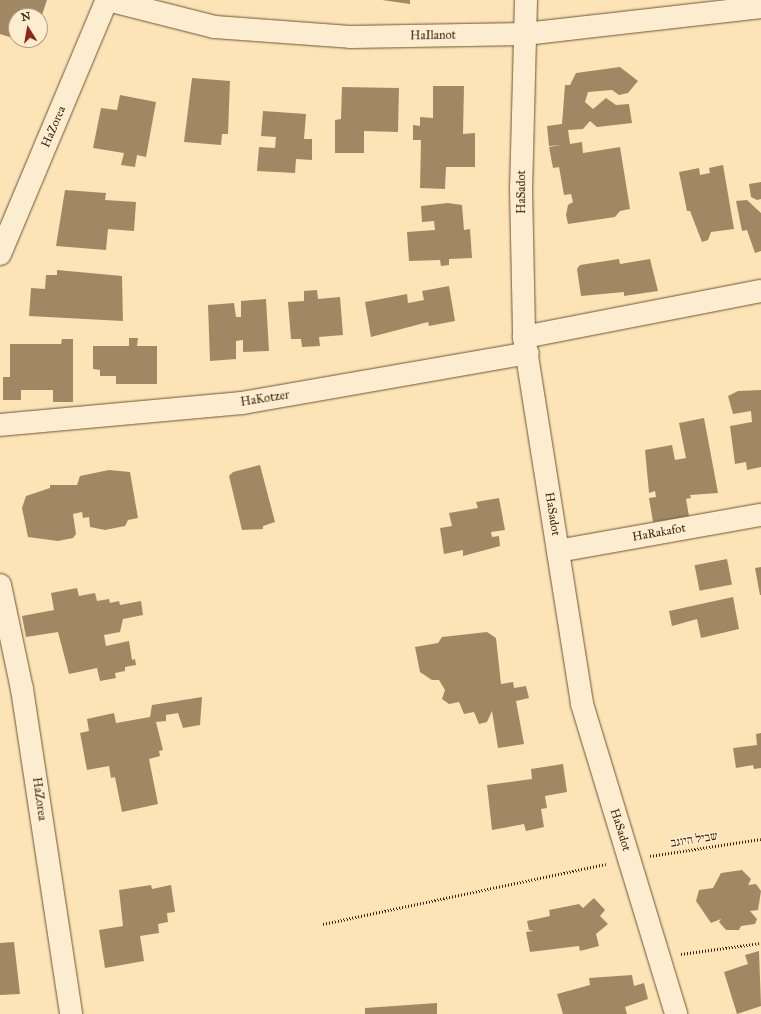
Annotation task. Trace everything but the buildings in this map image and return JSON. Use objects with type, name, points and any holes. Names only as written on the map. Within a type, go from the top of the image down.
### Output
[{"type":"street","name":"HaIlanot","points":[[107,0],[215,27],[350,38],[525,34],[761,7]]},
{"type":"street","name":"HaZorea","points":[[0,254],[107,0]]},
{"type":"street","name":"HaSadot","points":[[526,0],[521,188],[526,345],[582,704],[676,1014]]},
{"type":"street","name":"HaKotzer","points":[[0,425],[242,403],[526,345],[761,291]]},
{"type":"street","name":"HaRakafot","points":[[558,551],[761,515]]},
{"type":"street","name":"HaZorea","points":[[0,585],[22,689],[71,1014]]},
{"type":"path","name":"שביל היוגב","points":[[323,924],[629,859],[761,839]]},
{"type":"path","points":[[659,957],[761,943]]}]
